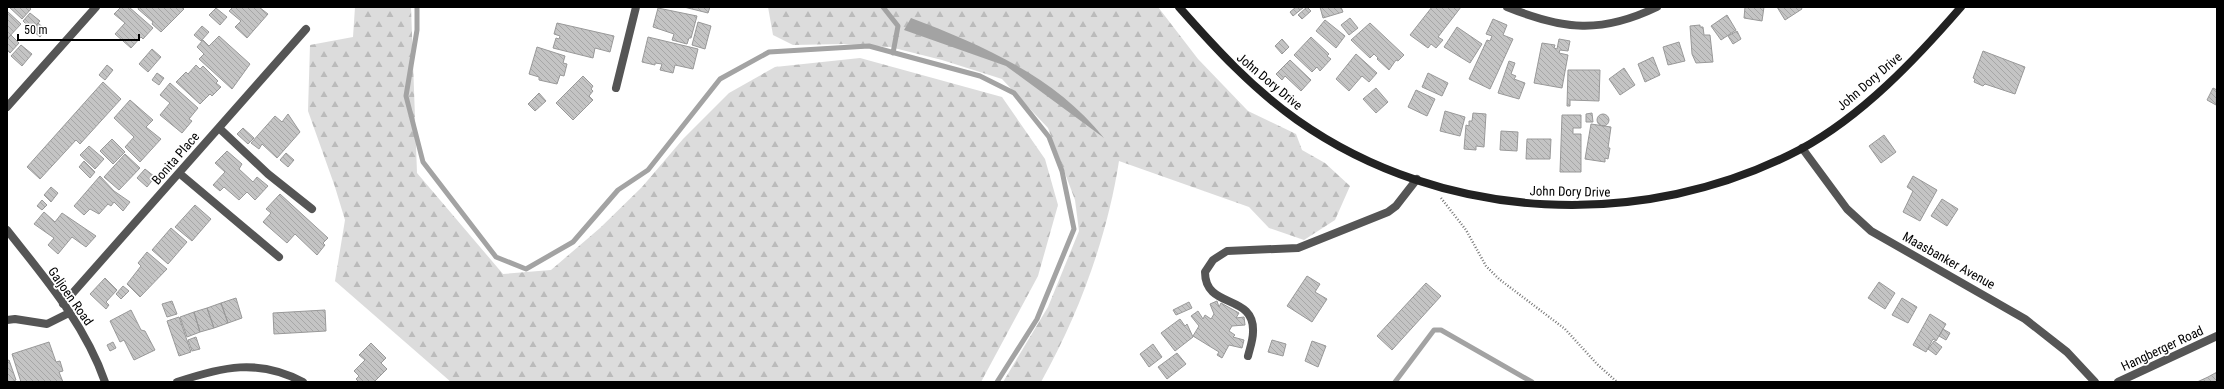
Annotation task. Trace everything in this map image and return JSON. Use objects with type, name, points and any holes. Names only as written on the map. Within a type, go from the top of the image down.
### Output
[{"type":"street","points":[[7,108],[96,7]]},
{"type":"street","points":[[616,88],[636,7]]},
{"type":"street","name":"John Dory Drive","points":[[1179,7],[1247,81],[1298,121],[1365,159],[1428,183],[1452,190],[1494,199],[1540,205],[1625,203],[1659,198],[1698,188],[1773,162],[1802,148],[1875,95],[1904,69],[1961,7]]},
{"type":"street","points":[[1507,7],[1538,20],[1567,26],[1593,26],[1618,21],[1657,7]]},
{"type":"street","name":"Bonita Place","points":[[63,304],[306,29]]},
{"type":"street","points":[[218,128],[268,174],[312,209]]},
{"type":"street","name":"Maasbanker Avenue","points":[[1802,148],[1847,209],[1871,231],[2025,319],[2068,352],[2095,382]]},
{"type":"street","points":[[179,173],[279,257]]},
{"type":"street","points":[[1248,356],[1254,332],[1251,318],[1242,307],[1214,294],[1208,288],[1205,272],[1213,260],[1227,251],[1238,249],[1298,248],[1365,222],[1392,210],[1417,179]]},
{"type":"street","name":"Galjoen Road","points":[[7,230],[63,304],[86,338],[105,382]]},
{"type":"street","points":[[7,320],[15,319],[47,324],[69,313]]},
{"type":"street","name":"Hangberger Road","points":[[2118,382],[2217,336]]},
{"type":"street","points":[[177,382],[222,368],[246,366],[265,368],[289,374],[303,382]]},
{"type":"path","points":[[1428,183],[1466,230],[1486,266],[1499,279],[1565,329],[1597,364],[1617,382]]},
{"type":"green space","points":[[355,7],[411,7],[417,173],[503,274],[551,270],[600,228],[642,187],[683,139],[729,93],[775,67],[860,58],[1002,97],[1045,159],[1058,205],[1038,276],[981,382],[451,382],[335,281],[345,220],[308,111],[310,45],[353,37]]},
{"type":"green space","points":[[768,7],[1158,7],[1198,59],[1248,111],[1296,134],[1302,150],[1325,163],[1350,186],[1335,220],[1304,240],[1269,228],[1249,207],[1119,161],[1107,218],[1090,275],[1068,330],[1055,356],[1041,382],[1003,382],[1048,307],[1079,231],[1075,200],[1048,128],[1002,79],[942,60],[890,47],[843,44],[793,45],[773,35]]},
{"type":"shaded area","points":[[911,18],[938,28],[991,52],[1041,80],[1064,97],[1085,116],[1104,138],[1006,66],[904,30]]},
{"type":"building","points":[[9,7],[29,7],[31,9],[22,19]]},
{"type":"building","points":[[121,7],[129,7],[153,28],[143,39],[141,37],[131,48],[115,34],[125,23],[114,14]]},
{"type":"building","points":[[139,7],[182,7],[184,9],[161,32],[152,24],[153,22],[138,9]]},
{"type":"building","points":[[233,7],[259,7],[268,14],[247,38],[235,27],[241,21],[229,11]]},
{"type":"building","points":[[684,7],[710,7],[708,13]]},
{"type":"building","points":[[1296,7],[1304,7],[1293,16],[1290,12]]},
{"type":"building","points":[[1307,7],[1311,11],[1302,19],[1298,15]]},
{"type":"building","points":[[1320,7],[1341,7],[1343,12],[1323,18]]},
{"type":"building","points":[[1432,7],[1461,7],[1438,37],[1443,40],[1436,48],[1431,44],[1428,48],[1410,35]]},
{"type":"building","points":[[1745,7],[1764,7],[1762,21],[1744,18]]},
{"type":"building","points":[[1777,7],[1801,7],[1802,9],[1785,20]]},
{"type":"building","points":[[216,8],[227,17],[220,25],[209,15]]},
{"type":"building","points":[[658,8],[697,16],[691,38],[689,38],[687,44],[672,40],[674,34],[653,27]]},
{"type":"building","points":[[7,11],[21,24],[7,39]]},
{"type":"building","points":[[30,13],[40,21],[32,30],[23,21]]},
{"type":"building","points":[[1727,15],[1736,30],[1721,40],[1711,26]]},
{"type":"building","points":[[1350,18],[1358,28],[1349,35],[1341,25]]},
{"type":"building","points":[[1493,19],[1507,25],[1503,35],[1513,39],[1490,89],[1469,79],[1487,40],[1490,41],[1492,36],[1486,34]]},
{"type":"building","points":[[1325,20],[1345,36],[1336,48],[1316,31]]},
{"type":"building","points":[[698,22],[711,26],[705,49],[692,45]]},
{"type":"building","points":[[38,23],[46,30],[40,37],[32,30]]},
{"type":"building","points":[[557,23],[614,36],[610,52],[595,48],[593,58],[553,48],[556,38],[559,39],[560,36],[554,34]]},
{"type":"building","points":[[1370,23],[1404,55],[1398,61],[1396,60],[1389,70],[1377,59],[1378,58],[1374,54],[1370,58],[1351,40]]},
{"type":"building","points":[[1700,25],[1700,27],[1703,27],[1704,35],[1710,35],[1713,62],[1696,63],[1692,54],[1690,26]]},
{"type":"building","points":[[202,26],[209,32],[201,41],[194,35]]},
{"type":"building","points":[[1457,27],[1482,44],[1470,63],[1444,47]]},
{"type":"building","points":[[1737,31],[1741,39],[1733,44],[1728,36]]},
{"type":"building","points":[[11,35],[19,43],[10,53],[7,50],[7,39]]},
{"type":"building","points":[[219,36],[250,64],[232,89],[199,59],[204,54],[197,47],[203,40],[209,46]]},
{"type":"building","points":[[648,37],[698,49],[693,69],[675,65],[673,73],[660,70],[662,64],[655,63],[655,65],[642,62]]},
{"type":"building","points":[[1311,37],[1329,54],[1327,56],[1331,59],[1320,71],[1317,67],[1312,72],[1294,55]]},
{"type":"building","points":[[1282,39],[1289,47],[1282,54],[1275,46]]},
{"type":"building","points":[[1559,39],[1570,41],[1568,51],[1560,50],[1559,53],[1568,55],[1562,88],[1534,83],[1542,43],[1555,45],[1554,48],[1557,49]]},
{"type":"building","points":[[1679,42],[1685,61],[1668,65],[1663,47]]},
{"type":"building","points":[[21,45],[32,54],[22,66],[11,56]]},
{"type":"building","points":[[537,47],[565,56],[563,63],[567,64],[564,76],[560,75],[557,84],[539,80],[539,77],[529,74]]},
{"type":"building","points":[[152,49],[161,57],[148,72],[139,64]]},
{"type":"building","points":[[1983,51],[2025,67],[2015,94],[1985,84],[1983,86],[1974,82],[1975,79],[1973,78]]},
{"type":"building","points":[[1356,54],[1377,73],[1369,82],[1362,76],[1349,91],[1336,79]]},
{"type":"building","points":[[1653,57],[1660,75],[1645,82],[1638,64]]},
{"type":"building","points":[[1290,60],[1311,80],[1301,91],[1285,76],[1282,80],[1276,74]]},
{"type":"building","points":[[1509,61],[1515,63],[1511,74],[1516,76],[1514,79],[1525,83],[1519,99],[1498,93]]},
{"type":"building","points":[[107,65],[113,70],[105,80],[99,75]]},
{"type":"building","points":[[196,65],[200,69],[203,66],[218,81],[216,83],[221,87],[212,96],[210,94],[200,104],[176,82],[186,72],[188,74]]},
{"type":"building","points":[[1624,68],[1635,85],[1620,95],[1609,79]]},
{"type":"building","points":[[1568,70],[1600,70],[1599,101],[1570,100],[1570,106],[1567,106]]},
{"type":"building","points":[[157,73],[164,78],[159,85],[152,80]]},
{"type":"building","points":[[1428,73],[1448,83],[1442,96],[1422,87]]},
{"type":"building","points":[[583,76],[593,86],[591,89],[593,91],[589,96],[593,100],[573,120],[556,103]]},
{"type":"building","points":[[103,82],[121,99],[80,144],[76,140],[40,179],[27,167]]},
{"type":"building","points":[[170,83],[198,108],[189,119],[192,121],[182,133],[160,115],[170,103],[160,95]]},
{"type":"building","points":[[1376,88],[1388,102],[1376,113],[1363,99]]},
{"type":"building","points":[[2213,88],[2217,90],[2216,105],[2207,100]]},
{"type":"building","points":[[1416,90],[1435,99],[1427,116],[1408,107]]},
{"type":"building","points":[[539,93],[546,101],[535,111],[528,104]]},
{"type":"building","points":[[130,100],[153,120],[146,127],[161,139],[140,162],[125,147],[134,137],[114,118]]},
{"type":"building","points":[[1445,111],[1465,117],[1460,136],[1440,131]]},
{"type":"building","points":[[1473,113],[1486,114],[1484,147],[1476,146],[1476,150],[1464,149],[1466,125],[1469,126],[1469,121],[1472,121]]},
{"type":"building","points":[[1592,113],[1593,122],[1586,122],[1586,114]]},
{"type":"building","points":[[288,114],[300,132],[277,158],[262,144],[259,149],[251,143],[275,116],[282,122]]},
{"type":"building","points":[[1605,114],[1608,115],[1608,125],[1601,126],[1598,125],[1597,118],[1598,115]]},
{"type":"building","points":[[1562,115],[1581,115],[1581,128],[1573,128],[1573,134],[1581,134],[1581,172],[1560,172]]},
{"type":"building","points":[[1591,124],[1611,127],[1608,148],[1610,148],[1608,159],[1605,158],[1605,162],[1585,159]]},
{"type":"building","points":[[243,128],[254,138],[248,144],[237,134]]},
{"type":"building","points":[[1501,131],[1518,132],[1517,151],[1500,150]]},
{"type":"building","points":[[1884,135],[1896,152],[1881,163],[1869,146]]},
{"type":"building","points":[[112,139],[125,152],[113,164],[100,151]]},
{"type":"building","points":[[1527,139],[1551,139],[1550,159],[1526,159]]},
{"type":"building","points":[[89,146],[104,159],[95,169],[80,155]]},
{"type":"building","points":[[227,151],[242,164],[239,169],[253,182],[257,177],[268,186],[255,200],[247,192],[239,200],[224,187],[220,191],[213,185],[225,172],[215,163]]},
{"type":"building","points":[[286,153],[294,160],[288,167],[280,160]]},
{"type":"building","points":[[125,154],[140,168],[119,190],[104,177]]},
{"type":"building","points":[[84,161],[95,172],[90,178],[79,167]]},
{"type":"building","points":[[145,169],[155,177],[147,187],[137,178]]},
{"type":"building","points":[[100,176],[114,191],[130,202],[123,211],[114,202],[111,206],[108,204],[99,214],[90,209],[84,215],[74,206]]},
{"type":"building","points":[[1913,176],[1937,190],[1920,221],[1903,212],[1913,191],[1907,187]]},
{"type":"building","points":[[51,187],[58,193],[51,202],[44,195]]},
{"type":"building","points":[[280,194],[328,238],[323,243],[325,245],[317,255],[295,234],[287,243],[263,222],[271,213],[266,209]]},
{"type":"building","points":[[1942,199],[1958,209],[1947,226],[1931,216]]},
{"type":"building","points":[[42,200],[47,205],[42,210],[37,206]]},
{"type":"building","points":[[195,205],[211,219],[192,241],[175,227]]},
{"type":"building","points":[[44,212],[55,222],[62,213],[96,236],[86,247],[72,237],[58,254],[48,245],[54,238],[34,224]]},
{"type":"building","points":[[171,228],[187,242],[168,264],[152,250]]},
{"type":"building","points":[[147,252],[167,269],[140,297],[127,284],[141,266],[138,263]]},
{"type":"building","points":[[1307,276],[1320,284],[1315,292],[1327,299],[1312,322],[1287,306]]},
{"type":"building","points":[[105,278],[117,290],[106,302],[109,305],[106,309],[90,294]]},
{"type":"building","points":[[1879,282],[1895,293],[1885,309],[1868,298]]},
{"type":"building","points":[[1426,283],[1441,296],[1392,350],[1377,336]]},
{"type":"building","points":[[123,286],[129,291],[121,299],[116,294]]},
{"type":"building","points":[[236,298],[242,318],[228,323],[221,303]]},
{"type":"building","points":[[1902,298],[1917,307],[1908,323],[1892,315]]},
{"type":"building","points":[[172,301],[177,314],[167,317],[162,304]]},
{"type":"building","points":[[1217,301],[1219,307],[1221,303],[1239,313],[1236,318],[1244,317],[1245,325],[1232,326],[1229,331],[1235,335],[1233,337],[1244,340],[1242,348],[1229,345],[1222,358],[1217,355],[1219,352],[1193,336],[1199,326],[1191,316],[1198,311],[1203,319],[1205,315],[1211,319],[1214,314],[1210,304]]},
{"type":"building","points":[[1189,302],[1192,308],[1176,315],[1173,310]]},
{"type":"building","points":[[221,303],[228,323],[214,328],[207,308]]},
{"type":"building","points":[[207,308],[214,328],[200,332],[194,312]]},
{"type":"building","points":[[131,310],[141,330],[145,331],[155,350],[134,360],[124,340],[120,342],[110,321]]},
{"type":"building","points":[[325,310],[326,331],[274,334],[273,313]]},
{"type":"building","points":[[194,312],[200,332],[187,337],[180,317]]},
{"type":"building","points":[[1930,314],[1946,324],[1936,341],[1933,339],[1926,352],[1913,345]]},
{"type":"building","points":[[179,317],[191,352],[179,356],[167,321]]},
{"type":"building","points":[[1180,319],[1185,326],[1187,324],[1193,337],[1175,351],[1161,333]]},
{"type":"building","points":[[1943,329],[1950,333],[1946,340],[1939,336]]},
{"type":"building","points":[[196,337],[200,349],[192,351],[188,340]]},
{"type":"building","points":[[1272,340],[1286,344],[1283,356],[1268,352]]},
{"type":"building","points":[[1312,341],[1326,346],[1318,367],[1305,361]]},
{"type":"building","points":[[1934,341],[1942,347],[1936,355],[1928,349]]},
{"type":"building","points":[[49,342],[56,362],[60,361],[63,371],[59,372],[63,382],[21,382],[12,354]]},
{"type":"building","points":[[113,342],[116,348],[110,351],[107,345]]},
{"type":"building","points":[[371,343],[386,358],[381,363],[387,369],[374,382],[359,382],[356,379],[359,376],[354,371],[365,360],[359,355]]},
{"type":"building","points":[[1153,344],[1162,357],[1149,367],[1140,354]]},
{"type":"building","points":[[1177,353],[1186,364],[1167,379],[1158,367]]},
{"type":"building","points":[[9,360],[16,380],[7,382],[7,361]]},
{"type":"building","points":[[2217,372],[2217,382],[2197,382],[2208,377]]},
{"type":"waterway","points":[[417,7],[417,30],[406,96],[423,162],[496,257],[526,269],[573,242],[618,190],[648,170],[720,79],[769,52],[869,46],[980,76],[1014,93],[1049,137],[1062,171],[1074,229],[1037,319],[997,382]]},
{"type":"waterway","points":[[883,7],[898,26],[893,53]]},
{"type":"waterway","points":[[1395,382],[1434,330],[1441,330],[1532,382]]}]
